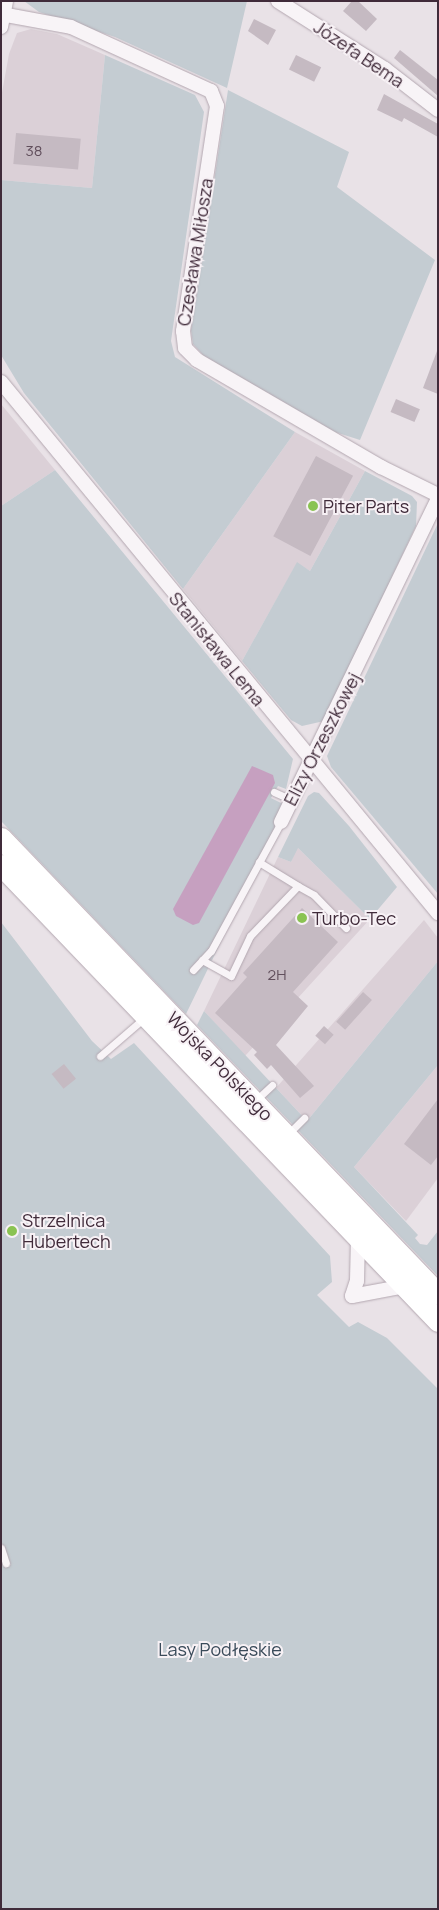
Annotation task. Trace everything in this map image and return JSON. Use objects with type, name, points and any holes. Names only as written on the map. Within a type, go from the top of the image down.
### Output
[{"type":"main road","name":"Wojska Polskiego","points":[[1,838],[438,1294]]},
{"type":"main road","name":"Wojska Polskiego","points":[[1,865],[438,1321]]},
{"type":"street","name":"Józefa Bema","points":[[278,1],[385,69],[438,110]]},
{"type":"street","name":"Czesława Miłosza","points":[[3,14],[46,20],[81,30],[211,91],[217,100],[216,112],[183,331],[185,348],[198,360],[411,482],[438,494]]},
{"type":"street","name":"Stanisława Lema","points":[[1,382],[310,761],[383,843],[438,913]]},
{"type":"street","name":"Elizy Orzeszkowej","points":[[280,822],[346,694],[438,499]]},
{"type":"street","points":[[358,1236],[357,1280],[352,1296],[406,1286]]},
{"type":"lane","points":[[274,792],[292,800]]},
{"type":"lane","name":"Elizy Orzeszkowej","points":[[193,970],[211,951],[280,822]]},
{"type":"lane","points":[[259,862],[314,895],[346,928]]},
{"type":"lane","points":[[202,960],[231,976],[250,936],[298,886]]},
{"type":"lane","points":[[100,1056],[146,1016]]},
{"type":"lane","points":[[254,1102],[272,1085]]},
{"type":"lane","points":[[287,1136],[304,1118]]},
{"type":"lane","points":[[1,1548],[6,1564]]},
{"type":"shaded area","points":[[31,29],[57,34],[105,55],[92,188],[1,180],[1,98],[9,54],[17,33]]},
{"type":"shaded area","points":[[1,404],[55,470],[1,506]]},
{"type":"shaded area","points":[[295,432],[365,471],[310,571],[297,563],[242,661],[183,589]]},
{"type":"shaded area","points":[[252,766],[273,775],[275,783],[199,923],[193,925],[176,916],[173,909]]},
{"type":"shaded area","name":"Turbo-Tec","points":[[297,847],[370,919],[245,1056],[204,1011],[278,857],[291,862]]},
{"type":"shaded area","points":[[424,920],[438,938],[438,961],[307,1121],[276,1088]]},
{"type":"shaded area","points":[[438,1065],[438,1178],[406,1221],[354,1167]]},
{"type":"green space","points":[[24,1],[247,1],[227,88],[115,37],[39,12]]},
{"type":"green space","points":[[105,55],[195,95],[204,112],[171,341],[175,357],[295,432],[183,589],[24,393],[1,355],[1,180],[92,188]]},
{"type":"green space","points":[[228,90],[349,152],[337,187],[435,260],[360,440],[335,432],[204,356],[193,344],[191,330]]},
{"type":"green space","points":[[55,470],[293,759],[286,789],[278,786],[271,798],[287,806],[186,1014],[1,821],[1,506]]},
{"type":"green space","points":[[365,471],[412,496],[417,502],[416,526],[324,721],[302,726],[291,720],[242,661],[297,562],[310,571]]},
{"type":"green space","points":[[438,523],[438,894],[331,767],[327,756]]},
{"type":"green space","points":[[314,792],[319,793],[349,826],[397,887],[370,919],[298,848],[291,862],[278,857],[308,796]]},
{"type":"green space","name":"Lasy Podłęskie","points":[[1,922],[92,1041],[111,1059],[134,1043],[330,1256],[332,1282],[317,1295],[349,1327],[358,1322],[387,1338],[438,1389],[438,1909],[1,1909]]},
{"type":"green space","points":[[438,961],[438,1065],[354,1167],[418,1235],[415,1238],[420,1244],[427,1245],[438,1231],[438,1276],[197,1025],[204,1011],[307,1121]]},
{"type":"building","points":[[352,1],[358,1],[377,19],[366,31],[343,11]]},
{"type":"building","points":[[254,19],[276,30],[268,45],[248,31]]},
{"type":"building","points":[[400,50],[438,80],[438,96],[394,58]]},
{"type":"building","points":[[296,55],[321,67],[314,82],[289,69]]},
{"type":"building","points":[[384,94],[438,124],[438,137],[404,118],[402,122],[377,110]]},
{"type":"building","points":[[16,133],[81,139],[78,170],[13,164]]},
{"type":"building","points":[[438,351],[438,394],[423,388]]},
{"type":"building","points":[[396,399],[420,409],[414,422],[391,412]]},
{"type":"building","name":"Piter Parts","points":[[316,456],[353,476],[310,556],[273,536]]},
{"type":"building","points":[[302,908],[338,942],[293,992],[308,1006],[276,1045],[314,1086],[300,1098],[271,1065],[267,1069],[254,1055],[257,1052],[215,1013],[247,977],[243,973]]},
{"type":"building","points":[[363,992],[372,1000],[345,1030],[336,1022]]},
{"type":"building","points":[[324,1026],[334,1035],[325,1044],[315,1036]]},
{"type":"building","points":[[64,1064],[76,1079],[64,1089],[52,1074]]},
{"type":"building","points":[[438,1099],[438,1156],[431,1165],[404,1144]]},
{"type":"place","name":"Piter Parts","points":[[313,506]]},
{"type":"place","name":"Turbo-Tec","points":[[302,918]]},
{"type":"place","name":"Strzelnica Hubertech","points":[[12,1231]]}]
